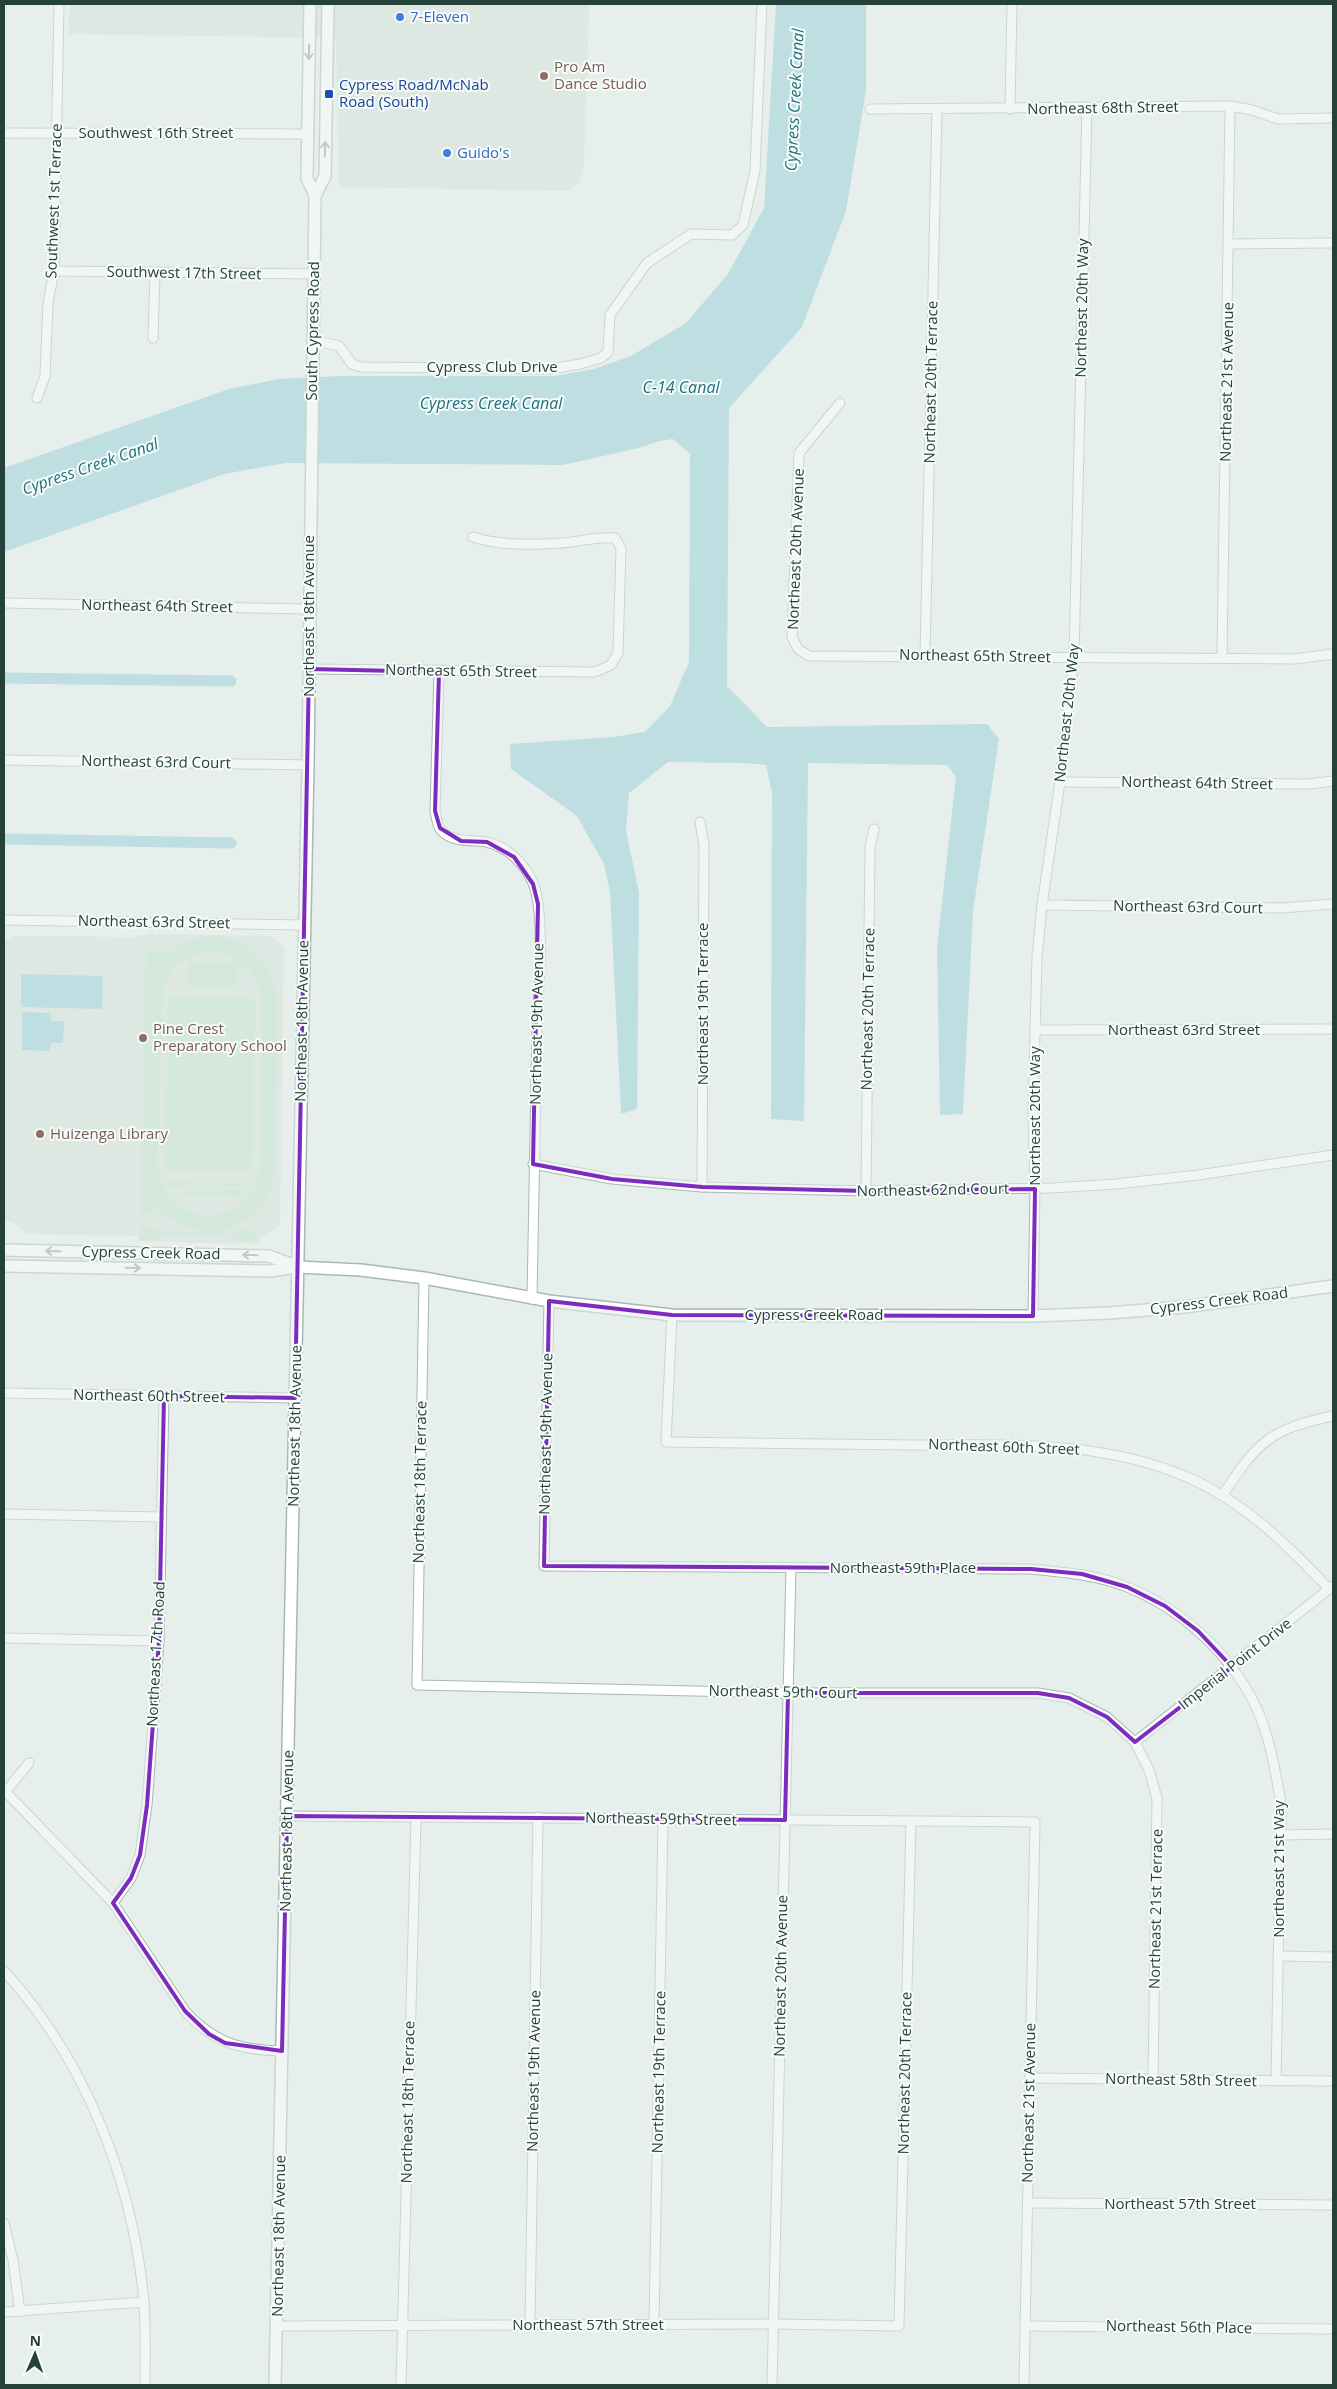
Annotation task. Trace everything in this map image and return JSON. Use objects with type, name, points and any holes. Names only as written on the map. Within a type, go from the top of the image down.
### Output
[{"type":"street","name":"Southwest 1st Terrace","points":[[37,398],[44,376],[48,303],[54,271],[59,4]]},
{"type":"street","name":"South Cypress Road","points":[[310,4],[307,178],[315,196],[310,466]]},
{"type":"street","name":"South Cypress Road","points":[[315,196],[325,176],[328,4]]},
{"type":"street","name":"Cypress Club Drive","points":[[312,340],[333,343],[339,346],[352,364],[362,367],[550,369],[601,358],[608,352],[610,316],[647,262],[691,234],[732,235],[743,225],[755,171],[762,4]]},
{"type":"street","points":[[1010,109],[1012,4]]},
{"type":"street","name":"Northeast 68th Street","points":[[870,109],[1230,106],[1252,110],[1278,119],[1333,118]]},
{"type":"street","name":"Northeast 21st Avenue","points":[[1222,657],[1230,106]]},
{"type":"street","name":"Northeast 20th Way","points":[[1033,1316],[1035,1189],[1033,1111],[1035,1030],[1042,905],[1060,782],[1074,657],[1087,108]]},
{"type":"street","name":"Northeast 20th Terrace","points":[[925,656],[937,109]]},
{"type":"street","name":"Southwest 16th Street","points":[[4,132],[308,134]]},
{"type":"street","points":[[1229,244],[1333,243]]},
{"type":"street","name":"Southwest 17th Street","points":[[54,271],[155,274],[314,274]]},
{"type":"street","points":[[153,338],[155,274]]},
{"type":"street","name":"Northeast 20th Avenue","points":[[798,649],[792,637],[799,453],[840,403]]},
{"type":"street","name":"Northeast 18th Avenue","points":[[276,2385],[308,765],[310,466]]},
{"type":"street","name":"Northeast 65th Street","points":[[309,669],[439,672],[595,672],[611,665],[618,653],[621,548],[615,538],[607,537],[562,543],[490,543],[473,537]]},
{"type":"street","name":"Northeast 64th Street","points":[[4,603],[310,609]]},
{"type":"street","name":"Northeast 65th Street","points":[[798,649],[809,656],[1295,658],[1333,654]]},
{"type":"street","name":"Northeast 19th Avenue","points":[[439,672],[435,811],[440,828],[449,836],[461,841],[487,842],[505,850],[526,869],[533,884],[538,904],[540,951],[533,1164],[532,1299]]},
{"type":"street","name":"Northeast 63rd Court","points":[[4,760],[308,765]]},
{"type":"street","name":"Northeast 64th Street","points":[[1060,782],[1309,784],[1333,781]]},
{"type":"street","name":"Northeast 19th Terrace","points":[[700,822],[704,845],[702,1187]]},
{"type":"street","name":"Northeast 20th Terrace","points":[[866,1191],[870,848],[874,829]]},
{"type":"street","name":"Northeast 63rd Court","points":[[1042,905],[1282,908],[1333,904]]},
{"type":"street","name":"Northeast 63rd Street","points":[[4,920],[304,925]]},
{"type":"street","name":"Northeast 63rd Street","points":[[1035,1030],[1333,1029]]},
{"type":"street","name":"Northeast 62nd Court","points":[[533,1164],[612,1179],[702,1187],[866,1191],[1035,1189],[1116,1184],[1198,1175],[1333,1156]]},
{"type":"street","name":"Cypress Creek Road","points":[[4,1250],[269,1256],[297,1267]]},
{"type":"street","name":"Cypress Creek Road","points":[[4,1266],[269,1271],[297,1267],[361,1270],[424,1278],[532,1299],[672,1315],[1033,1316],[1109,1313],[1184,1306],[1333,1286]]},
{"type":"street","name":"Northeast 18th Terrace","points":[[417,1685],[424,1278]]},
{"type":"street","name":"Northeast 19th Avenue","points":[[544,1566],[549,1301]]},
{"type":"street","name":"Northeast 60th Street","points":[[672,1315],[666,1442],[1041,1446],[1080,1448],[1119,1455],[1158,1466],[1223,1495],[1280,1539],[1331,1587]]},
{"type":"street","name":"Northeast 60th Street","points":[[4,1393],[295,1398]]},
{"type":"street","name":"Northeast 17th Road","points":[[113,1903],[132,1878],[140,1855],[147,1805],[159,1641],[164,1396]]},
{"type":"street","points":[[1223,1495],[1245,1461],[1274,1436],[1299,1423],[1333,1416]]},
{"type":"street","points":[[4,1514],[162,1517]]},
{"type":"street","name":"Northeast 59th Place","points":[[544,1566],[1031,1569],[1082,1574],[1127,1587],[1165,1606],[1198,1631],[1232,1667]]},
{"type":"street","name":"Northeast 20th Avenue","points":[[772,2385],[790,1568]]},
{"type":"street","name":"Imperial Point Drive","points":[[1135,1742],[1331,1587]]},
{"type":"street","points":[[4,1638],[159,1641]]},
{"type":"street","name":"Northeast 21st Way","points":[[1232,1667],[1251,1698],[1265,1729],[1275,1766],[1281,1804],[1276,2081]]},
{"type":"street","name":"Northeast 59th Court","points":[[417,1685],[788,1693],[1038,1693],[1070,1698],[1106,1717],[1135,1742]]},
{"type":"street","name":"Northeast 21st Terrace","points":[[1135,1742],[1149,1770],[1157,1798],[1152,2080]]},
{"type":"street","points":[[29,1762],[5,1791],[113,1903],[185,2011],[197,2024],[225,2043],[282,2051]]},
{"type":"street","name":"Northeast 59th Street","points":[[287,1816],[416,1819],[538,1817],[1035,1822]]},
{"type":"street","name":"Northeast 19th Avenue","points":[[530,2325],[538,1817]]},
{"type":"street","name":"Northeast 18th Terrace","points":[[401,2385],[416,1819]]},
{"type":"street","name":"Northeast 19th Terrace","points":[[654,2325],[663,1819]]},
{"type":"street","name":"Northeast 20th Terrace","points":[[899,2326],[911,1821]]},
{"type":"street","name":"Northeast 21st Avenue","points":[[1024,2385],[1035,1822]]},
{"type":"street","points":[[1280,1835],[1333,1834]]},
{"type":"street","points":[[1279,1956],[1333,1957]]},
{"type":"street","points":[[4,1971],[30,2000],[67,2055],[100,2123],[128,2205],[144,2302],[146,2385]]},
{"type":"street","name":"Northeast 58th Street","points":[[1030,2078],[1333,2082]]},
{"type":"street","name":"Northeast 57th Street","points":[[1028,2203],[1333,2204]]},
{"type":"street","points":[[4,2223],[13,2260],[20,2312]]},
{"type":"street","points":[[4,2312],[144,2302]]},
{"type":"street","name":"Northeast 57th Street","points":[[277,2326],[773,2324],[899,2326]]},
{"type":"street","name":"Northeast 56th Place","points":[[1026,2326],[1333,2329]]},
{"type":"highlighted area","points":[[309,669],[439,672],[435,811],[440,828],[461,841],[487,842],[514,857],[533,884],[538,904],[533,1164],[612,1179],[702,1187],[866,1191],[1035,1189],[1033,1316],[672,1315],[549,1301],[544,1566],[1031,1569],[1082,1574],[1127,1587],[1165,1606],[1198,1631],[1232,1667],[1135,1742],[1107,1717],[1069,1698],[1038,1693],[788,1693],[785,1820],[287,1816],[282,2051],[225,2043],[209,2034],[185,2011],[113,1903],[131,1878],[140,1855],[147,1805],[159,1641],[164,1396],[295,1398]]},
{"type":"shaded area","points":[[70,4],[588,4],[584,164],[580,182],[569,191],[339,187],[336,38],[68,34]]},
{"type":"shaded area","name":"Pine Crest Preparatory School","points":[[152,934],[272,936],[284,948],[280,1224],[255,1244],[138,1241],[138,1236],[27,1234],[12,1222],[4,1222],[4,940],[10,940],[12,936],[132,937]]},
{"type":"green space","points":[[204,937],[225,938],[248,948],[265,965],[276,988],[278,1001],[275,1170],[270,1191],[260,1208],[246,1220],[229,1228],[211,1231],[192,1229],[174,1221],[158,1207],[157,1214],[141,1214],[146,951],[162,951],[162,958],[179,945]],"holes":[[[211,951],[222,953],[240,961],[247,967],[257,982],[262,1002],[260,1169],[256,1185],[167,1181],[167,1187],[255,1187],[247,1199],[237,1207],[225,1213],[212,1215],[188,1210],[176,1203],[167,1193],[245,1197],[245,1190],[166,1192],[159,1176],[162,993],[173,970],[186,959],[193,955]]]},
{"type":"green space","points":[[187,962],[238,962],[237,988],[187,987]]},
{"type":"green space","points":[[168,996],[255,998],[252,1171],[165,1170]]},
{"type":"green space","points":[[140,1227],[158,1227],[159,1231],[239,1233],[239,1229],[255,1230],[255,1242],[239,1242],[239,1237],[159,1235],[158,1240],[140,1240]]},
{"type":"water","name":"C-14 Canal","points":[[776,4],[866,4],[866,90],[846,211],[802,327],[729,408],[727,686],[767,727],[987,724],[999,739],[973,911],[963,1114],[940,1115],[937,948],[956,777],[947,765],[808,763],[804,1121],[771,1119],[772,793],[766,765],[668,762],[629,793],[626,831],[639,893],[637,1109],[621,1114],[610,892],[604,864],[577,816],[511,769],[510,744],[613,737],[645,732],[670,706],[689,662],[690,454],[673,439],[563,465],[286,463],[224,474],[4,552],[4,468],[229,389],[279,379],[341,376],[555,376],[594,369],[631,356],[686,323],[728,274],[764,208]]},
{"type":"water","points":[[21,974],[103,976],[102,1009],[21,1007]]},
{"type":"water","points":[[22,1012],[51,1013],[51,1021],[64,1021],[63,1043],[51,1043],[50,1051],[22,1050]]},
{"type":"waterway","points":[[4,678],[231,681]]},
{"type":"waterway","points":[[4,839],[231,843]]},
{"type":"place","name":"7-Eleven","points":[[400,17]]},
{"type":"place","name":"Pro Am Dance Studio","points":[[544,76]]},
{"type":"place","name":"Cypress Road/McNab Road (South)","points":[[329,94]]},
{"type":"place","name":"Guido's","points":[[447,153]]},
{"type":"place","name":"Pine Crest Preparatory School","points":[[143,1038]]},
{"type":"place","name":"Huizenga Library","points":[[40,1134]]},
{"type":"water label","name":"Cypress Creek Canal","points":[[794,100]]},
{"type":"water label","name":"Cypress Creek Canal","points":[[491,403]]},
{"type":"water label","name":"Cypress Creek Canal","points":[[90,466]]}]
